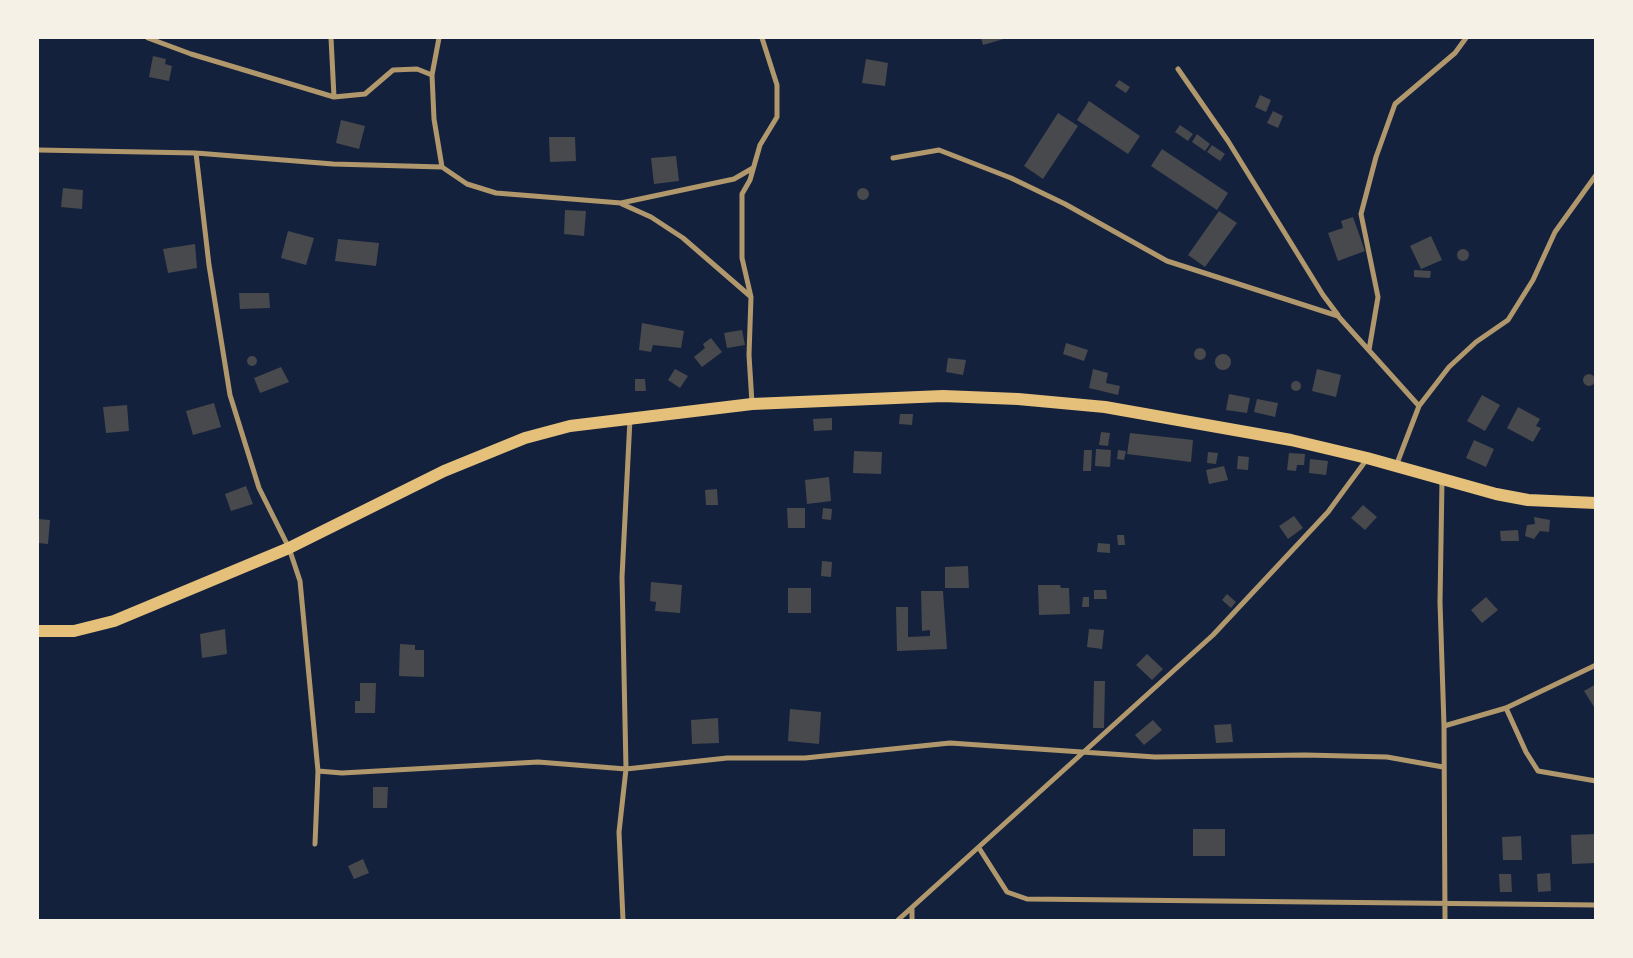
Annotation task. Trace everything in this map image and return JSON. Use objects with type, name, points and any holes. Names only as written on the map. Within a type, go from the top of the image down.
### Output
[{"type":"main road","points":[[38,631],[74,631],[114,621],[289,548],[444,471],[525,438],[570,426],[752,404],[942,396],[1018,399],[1105,407],[1291,440],[1367,458],[1496,494],[1528,500],[1596,503]]},
{"type":"street","points":[[148,38],[192,54],[334,97],[365,94],[393,70],[417,69],[432,75]]},
{"type":"street","points":[[331,38],[334,97]]},
{"type":"street","points":[[439,38],[432,75],[434,119],[442,167]]},
{"type":"street","points":[[752,404],[749,355],[751,296],[742,258],[742,194],[760,145],[777,116],[777,85],[762,38]]},
{"type":"street","points":[[1369,350],[1378,297],[1362,214],[1376,157],[1395,104],[1454,53],[1466,38]]},
{"type":"street","points":[[1178,69],[1228,141],[1323,295],[1338,316],[1419,406]]},
{"type":"street","points":[[38,150],[196,153],[333,164],[442,167],[467,184],[496,193],[621,203],[734,179],[753,168]]},
{"type":"street","points":[[893,158],[939,150],[1011,178],[1065,204],[1167,261],[1338,316]]},
{"type":"street","points":[[196,153],[210,265],[230,396],[259,488],[289,548],[300,581],[318,771],[315,844]]},
{"type":"street","points":[[1396,467],[1419,406],[1449,367],[1476,342],[1508,320],[1533,280],[1555,232],[1596,175]]},
{"type":"street","points":[[621,203],[651,218],[683,238],[751,296]]},
{"type":"street","points":[[623,920],[619,832],[626,769],[622,577],[630,418]]},
{"type":"street","points":[[898,920],[1213,635],[1328,512],[1367,458]]},
{"type":"street","points":[[1442,480],[1440,602],[1444,726],[1444,920]]},
{"type":"street","points":[[1444,726],[1506,708],[1596,665]]},
{"type":"street","points":[[1506,708],[1526,752],[1538,771],[1596,781]]},
{"type":"street","points":[[318,771],[342,773],[538,762],[626,769],[726,758],[805,758],[950,743],[1155,757],[1305,755],[1387,757],[1443,766]]},
{"type":"street","points":[[979,848],[1007,892],[1027,899],[1188,899],[1596,905]]},
{"type":"street","points":[[912,908],[912,920]]},
{"type":"building","points":[[981,38],[1007,38],[983,45]]},
{"type":"building","points":[[153,56],[166,59],[165,64],[172,66],[169,81],[149,77]]},
{"type":"building","points":[[866,59],[888,63],[885,86],[862,83]]},
{"type":"building","points":[[1119,80],[1130,87],[1126,93],[1115,86]]},
{"type":"building","points":[[1260,95],[1271,100],[1266,112],[1255,107]]},
{"type":"building","points":[[1089,101],[1140,136],[1128,154],[1077,120]]},
{"type":"building","points":[[1273,111],[1283,116],[1278,128],[1267,123]]},
{"type":"building","points":[[1058,113],[1078,126],[1043,179],[1024,166]]},
{"type":"building","points":[[341,120],[365,126],[359,149],[336,143]]},
{"type":"building","points":[[1180,125],[1193,134],[1188,141],[1175,132]]},
{"type":"building","points":[[1197,134],[1210,144],[1205,151],[1192,142]]},
{"type":"building","points":[[549,137],[575,137],[576,161],[550,162]]},
{"type":"building","points":[[1212,145],[1225,154],[1220,161],[1207,152]]},
{"type":"building","points":[[1162,149],[1228,193],[1217,210],[1151,166]]},
{"type":"building","points":[[676,156],[679,181],[654,184],[651,158]]},
{"type":"building","points":[[63,188],[83,190],[82,209],[61,207]]},
{"type":"building","points":[[861,188],[865,188],[869,194],[865,200],[861,200],[857,196],[857,192]]},
{"type":"building","points":[[565,210],[586,211],[584,236],[564,234]]},
{"type":"building","points":[[1219,211],[1237,223],[1205,267],[1188,255]]},
{"type":"building","points":[[1353,217],[1365,251],[1338,261],[1328,233],[1343,228],[1341,221]]},
{"type":"building","points":[[288,231],[314,238],[306,265],[281,258]]},
{"type":"building","points":[[1431,236],[1442,260],[1421,269],[1410,246]]},
{"type":"building","points":[[338,239],[379,243],[376,266],[335,261]]},
{"type":"building","points":[[195,244],[197,268],[168,273],[163,249]]},
{"type":"building","points":[[1461,249],[1465,249],[1469,255],[1465,261],[1461,261],[1457,257],[1457,253]]},
{"type":"building","points":[[1414,270],[1431,271],[1430,278],[1414,277]]},
{"type":"building","points":[[239,293],[269,293],[270,308],[240,309]]},
{"type":"building","points":[[642,323],[684,331],[681,348],[653,345],[651,352],[639,350]]},
{"type":"building","points":[[742,330],[745,345],[727,348],[724,333]]},
{"type":"building","points":[[711,338],[722,352],[702,367],[694,357],[705,348],[703,344]]},
{"type":"building","points":[[1066,343],[1088,350],[1084,361],[1063,354]]},
{"type":"building","points":[[1202,348],[1205,349],[1205,359],[1198,360],[1195,359],[1194,352],[1195,349]]},
{"type":"building","points":[[1220,354],[1226,354],[1231,359],[1229,368],[1220,370],[1215,365],[1215,359]]},
{"type":"building","points":[[250,356],[254,356],[257,361],[254,366],[250,366],[247,363],[247,359]]},
{"type":"building","points":[[948,358],[966,360],[963,375],[946,372]]},
{"type":"building","points":[[281,367],[289,382],[260,393],[254,378]]},
{"type":"building","points":[[675,369],[688,376],[680,388],[668,380]]},
{"type":"building","points":[[1093,369],[1108,373],[1106,383],[1120,386],[1118,395],[1089,388]]},
{"type":"building","points":[[1317,369],[1341,375],[1336,397],[1312,391]]},
{"type":"building","points":[[1587,374],[1591,374],[1595,380],[1591,386],[1587,386],[1583,382],[1583,378]]},
{"type":"building","points":[[635,379],[645,379],[646,391],[635,391]]},
{"type":"building","points":[[1294,381],[1298,381],[1301,386],[1300,390],[1294,391],[1291,388],[1291,384]]},
{"type":"building","points":[[1229,394],[1250,398],[1247,413],[1226,410]]},
{"type":"building","points":[[1482,395],[1500,405],[1485,431],[1467,421]]},
{"type":"building","points":[[1257,399],[1278,403],[1275,417],[1254,412]]},
{"type":"building","points":[[214,403],[221,427],[193,435],[186,411]]},
{"type":"building","points":[[127,405],[129,431],[106,433],[103,407]]},
{"type":"building","points":[[1518,407],[1540,419],[1536,426],[1541,428],[1533,442],[1507,428]]},
{"type":"building","points":[[900,414],[913,414],[912,425],[899,424]]},
{"type":"building","points":[[832,418],[832,430],[814,431],[813,419]]},
{"type":"building","points":[[1101,432],[1110,433],[1108,446],[1099,445]]},
{"type":"building","points":[[1130,433],[1193,440],[1191,462],[1127,454]]},
{"type":"building","points":[[1474,440],[1494,449],[1486,467],[1466,458]]},
{"type":"building","points":[[1096,449],[1111,450],[1110,467],[1095,466]]},
{"type":"building","points":[[1084,450],[1092,450],[1091,471],[1083,471]]},
{"type":"building","points":[[1118,450],[1126,451],[1124,460],[1117,459]]},
{"type":"building","points":[[854,451],[882,452],[881,474],[853,473]]},
{"type":"building","points":[[1208,452],[1218,453],[1216,464],[1207,463]]},
{"type":"building","points":[[1289,453],[1305,454],[1304,465],[1297,465],[1296,471],[1287,470]]},
{"type":"building","points":[[1238,456],[1249,457],[1248,470],[1237,469]]},
{"type":"building","points":[[1310,459],[1328,461],[1326,475],[1309,473]]},
{"type":"building","points":[[1224,466],[1228,480],[1209,484],[1206,470]]},
{"type":"building","points":[[829,477],[831,501],[807,504],[805,480]]},
{"type":"building","points":[[246,486],[253,504],[231,511],[225,494]]},
{"type":"building","points":[[717,489],[718,505],[706,505],[705,490]]},
{"type":"building","points":[[1363,505],[1377,517],[1365,530],[1351,518]]},
{"type":"building","points":[[787,508],[805,508],[805,528],[788,528]]},
{"type":"building","points":[[823,508],[832,509],[831,520],[822,519]]},
{"type":"building","points":[[1294,516],[1303,528],[1288,539],[1279,526]]},
{"type":"building","points":[[1534,517],[1550,520],[1549,532],[1540,531],[1534,539],[1525,536],[1527,525],[1535,524]]},
{"type":"building","points":[[38,519],[50,520],[48,544],[38,543]]},
{"type":"building","points":[[1518,530],[1519,541],[1501,541],[1500,531]]},
{"type":"building","points":[[1117,535],[1124,535],[1125,545],[1118,545]]},
{"type":"building","points":[[1098,543],[1110,544],[1110,553],[1097,552]]},
{"type":"building","points":[[822,561],[832,562],[831,577],[821,576]]},
{"type":"building","points":[[968,566],[969,588],[945,588],[945,567]]},
{"type":"building","points":[[651,582],[682,585],[680,613],[655,611],[656,602],[650,601]]},
{"type":"building","points":[[1038,585],[1060,585],[1061,588],[1069,588],[1070,614],[1039,615]]},
{"type":"building","points":[[788,588],[811,588],[811,613],[788,613]]},
{"type":"building","points":[[1094,590],[1106,590],[1107,599],[1094,599]]},
{"type":"building","points":[[921,591],[943,591],[947,649],[897,651],[896,607],[908,607],[908,637],[930,636],[930,630],[922,631]]},
{"type":"building","points":[[1227,594],[1236,602],[1231,608],[1222,600]]},
{"type":"building","points":[[1083,597],[1089,597],[1089,607],[1082,607]]},
{"type":"building","points":[[1486,597],[1498,610],[1482,623],[1471,610]]},
{"type":"building","points":[[225,629],[227,654],[202,658],[200,634]]},
{"type":"building","points":[[1089,629],[1104,630],[1102,649],[1087,647]]},
{"type":"building","points":[[400,644],[415,645],[415,650],[424,650],[424,677],[399,676]]},
{"type":"building","points":[[1147,654],[1163,669],[1152,680],[1136,665]]},
{"type":"building","points":[[1094,681],[1105,681],[1104,728],[1093,728]]},
{"type":"building","points":[[360,683],[376,683],[375,713],[355,713],[355,701],[360,701]]},
{"type":"building","points":[[1596,684],[1596,710],[1584,691]]},
{"type":"building","points":[[790,709],[821,712],[819,744],[788,741]]},
{"type":"building","points":[[718,718],[719,743],[692,744],[691,720]]},
{"type":"building","points":[[1153,720],[1162,730],[1144,745],[1135,735]]},
{"type":"building","points":[[1231,724],[1233,742],[1216,743],[1214,725]]},
{"type":"building","points":[[373,787],[388,787],[387,808],[373,808]]},
{"type":"building","points":[[1193,829],[1225,829],[1225,856],[1193,856]]},
{"type":"building","points":[[1596,834],[1596,863],[1572,864],[1571,835]]},
{"type":"building","points":[[1521,836],[1522,860],[1503,860],[1502,837]]},
{"type":"building","points":[[363,859],[369,873],[354,879],[348,866]]},
{"type":"building","points":[[1550,873],[1551,891],[1538,892],[1537,874]]},
{"type":"building","points":[[1499,874],[1511,874],[1512,892],[1500,892]]}]
